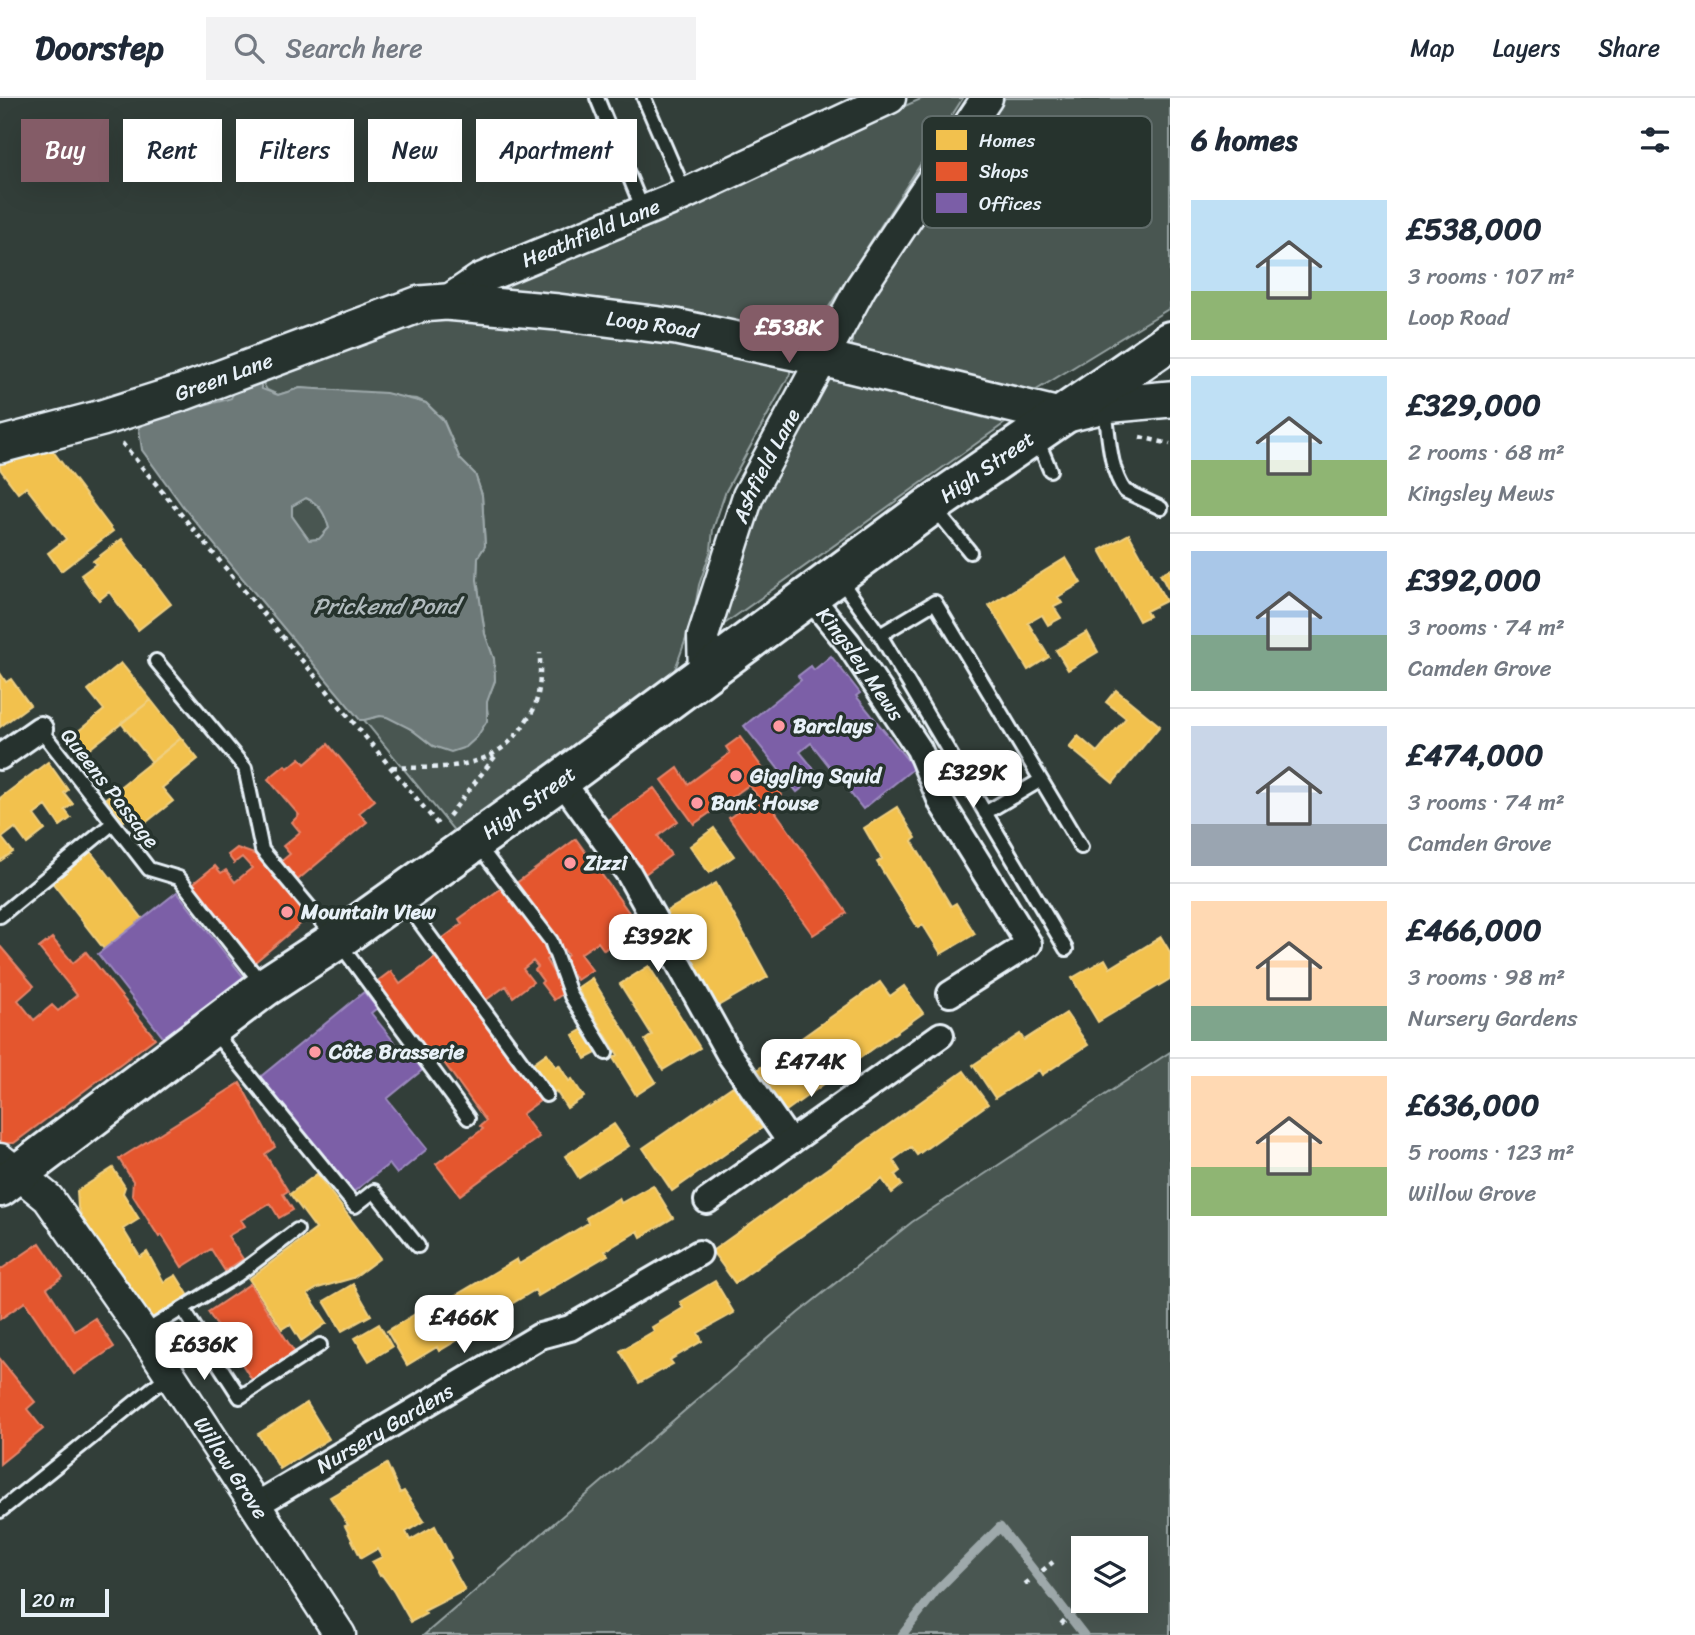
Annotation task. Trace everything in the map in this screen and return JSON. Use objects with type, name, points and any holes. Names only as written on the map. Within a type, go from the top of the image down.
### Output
[{"type":"main road","name":"Loop Road","points":[[446,302],[558,312],[677,327],[822,358],[1047,424]]},
{"type":"main road","name":"Green Lane","points":[[0,445],[102,418],[184,392],[421,304],[446,302]]},
{"type":"main road","name":"High Street","points":[[6,1173],[265,987],[400,895],[458,834],[561,780],[932,505],[1170,341]]},
{"type":"main road","points":[[1047,424],[1104,405],[1170,399]]},
{"type":"street","name":"Heathfield Lane","points":[[446,302],[480,279],[685,194],[890,98]]},
{"type":"street","name":"Ashfield Lane","points":[[975,116],[987,98]]},
{"type":"street","name":"Ashfield Lane","points":[[704,674],[703,636],[748,496],[860,287],[922,195]]},
{"type":"street","name":"Kingsley Mews","points":[[823,584],[848,643],[919,749],[942,804],[1029,944],[950,994]]},
{"type":"street","points":[[0,757],[40,729]]},
{"type":"street","points":[[561,780],[629,874],[729,1054],[790,1142]]},
{"type":"street","points":[[707,1201],[941,1035]]},
{"type":"street","name":"Willow Grove","points":[[6,1173],[48,1198],[143,1334],[340,1635]]},
{"type":"street","name":"Nursery Gardens","points":[[256,1505],[540,1336],[570,1328],[699,1253]]},
{"type":"lane","points":[[597,98],[643,211]]},
{"type":"lane","points":[[645,98],[685,194]]},
{"type":"lane","points":[[1104,405],[1121,485],[1125,491],[1161,508]]},
{"type":"lane","points":[[1047,424],[1050,470]]},
{"type":"lane","points":[[932,505],[970,552]]},
{"type":"lane","points":[[823,584],[880,635],[1066,949]]},
{"type":"lane","points":[[880,635],[935,602],[1081,847]]},
{"type":"lane","points":[[156,661],[246,768],[262,850],[337,940],[468,1118]]},
{"type":"lane","name":"Queens Passage","points":[[40,729],[149,869],[179,878],[265,987]]},
{"type":"lane","points":[[985,813],[1041,780]]},
{"type":"lane","points":[[0,916],[113,823]]},
{"type":"lane","points":[[458,834],[551,941],[571,996],[606,1053]]},
{"type":"lane","points":[[400,895],[546,1095]]},
{"type":"lane","points":[[210,1028],[355,1206],[374,1191],[418,1246]]},
{"type":"lane","points":[[143,1334],[237,1275],[297,1230]]},
{"type":"lane","points":[[183,1309],[240,1397],[320,1345]]},
{"type":"lane","points":[[0,1511],[169,1375]]},
{"type":"path","points":[[102,418],[428,811]]},
{"type":"path","points":[[1140,438],[1170,444]]},
{"type":"path","points":[[458,834],[498,753],[520,731],[536,704],[540,683],[540,653]]},
{"type":"path","points":[[391,767],[436,769],[474,762],[498,753]]},
{"type":"path","points":[[1042,1571],[1053,1562]]},
{"type":"path","points":[[1025,1584],[1033,1578]]},
{"type":"path","points":[[1061,1624],[1066,1619]]},
{"type":"shaded area","points":[[923,98],[963,98],[951,116],[922,116],[922,162],[816,327],[806,337],[509,293],[491,288]]},
{"type":"shaded area","points":[[1005,98],[1170,98],[1170,308],[1033,392],[852,349],[852,333],[891,263],[922,217],[922,228],[1152,228],[1152,116],[991,116]]},
{"type":"shaded area","points":[[441,315],[682,344],[790,368],[790,374],[726,491],[713,529],[711,550],[699,585],[693,619],[674,672],[455,832],[364,720],[380,716],[395,719],[433,746],[488,714],[486,702],[495,681],[494,659],[485,634],[477,580],[478,557],[485,546],[482,495],[475,474],[460,459],[443,419],[426,403],[417,399],[300,388],[278,395],[267,390],[262,382],[264,373]]},
{"type":"shaded area","points":[[827,378],[1005,423],[723,625],[720,617],[759,495]]},
{"type":"shaded area","points":[[306,498],[318,506],[329,528],[320,539],[309,540],[292,516],[292,506]]},
{"type":"shaded area","points":[[1170,1052],[1170,1635],[424,1635],[798,1313],[912,1222]]},
{"type":"water","name":"Prickend Pond","points":[[258,375],[262,389],[278,395],[300,388],[386,393],[426,403],[443,420],[460,459],[475,474],[482,495],[485,546],[478,557],[477,580],[485,634],[494,659],[495,680],[487,702],[487,721],[477,737],[466,747],[451,752],[433,746],[411,729],[387,717],[360,720],[184,508],[142,450],[138,422],[171,410],[231,398],[238,384]],"holes":[[[306,498],[315,503],[326,518],[329,528],[319,539],[309,540],[292,516],[292,506]]]},
{"type":"building: Homes","points":[[33,443],[40,453],[49,446],[113,531],[61,571],[48,553],[66,539],[26,487],[18,493],[0,469],[0,463],[24,445]]},
{"type":"building: Homes","points":[[1129,534],[1166,601],[1146,611],[1149,616],[1139,621],[1100,550]]},
{"type":"building: Homes","points":[[122,539],[171,604],[138,630],[109,592],[99,600],[81,575],[96,564],[93,561]]},
{"type":"building: Homes","points":[[1066,558],[1081,583],[1058,597],[1062,603],[1054,607],[1061,618],[1048,625],[1042,615],[1028,623],[1049,657],[1028,670],[989,605]]},
{"type":"building: Homes","points":[[1170,569],[1170,593],[1160,574]]},
{"type":"building: Homes","points":[[1087,632],[1098,652],[1068,670],[1056,650]]},
{"type":"building: Homes","points":[[121,663],[151,700],[83,754],[70,738],[104,710],[88,690]]},
{"type":"building: Homes","points":[[0,673],[6,682],[11,679],[30,705],[0,727]]},
{"type":"building: Homes","points":[[1116,690],[1160,726],[1113,783],[1069,747],[1078,736],[1097,752],[1126,718],[1106,702]]},
{"type":"building: Homes","points":[[151,700],[181,738],[152,762],[121,723]]},
{"type":"building: Homes","points":[[181,738],[198,759],[162,788],[173,801],[139,828],[130,816],[124,821],[106,798]]},
{"type":"building: Homes","points":[[48,762],[68,790],[64,793],[73,804],[65,810],[71,818],[60,826],[46,806],[34,815],[45,830],[27,844],[15,828],[2,838],[13,852],[0,861],[0,798]]},
{"type":"building: Homes","points":[[897,807],[916,838],[912,841],[951,906],[956,903],[975,934],[941,954],[923,925],[918,928],[877,862],[882,859],[864,828]]},
{"type":"building: Homes","points":[[714,828],[734,856],[709,873],[690,846]]},
{"type":"building: Homes","points":[[90,851],[143,919],[104,949],[51,881]]},
{"type":"building: Homes","points":[[716,883],[768,977],[718,1006],[665,912]]},
{"type":"building: Homes","points":[[1161,937],[1170,952],[1170,979],[1098,1022],[1072,978],[1105,959],[1110,968]]},
{"type":"building: Homes","points":[[649,966],[700,1048],[663,1070],[645,1040],[652,1035],[620,984]]},
{"type":"building: Homes","points":[[592,978],[656,1082],[636,1095],[613,1058],[618,1055],[577,988]]},
{"type":"building: Homes","points":[[880,982],[890,996],[904,986],[923,1013],[779,1116],[754,1072]]},
{"type":"building: Homes","points":[[1066,1013],[1088,1045],[1042,1075],[1039,1070],[995,1098],[973,1065],[1020,1034],[1024,1040]]},
{"type":"building: Homes","points":[[585,1028],[598,1052],[585,1059],[573,1035]]},
{"type":"building: Homes","points":[[547,1053],[569,1081],[572,1079],[584,1097],[567,1108],[556,1091],[553,1093],[533,1063]]},
{"type":"building: Homes","points":[[964,1071],[988,1104],[917,1155],[911,1147],[893,1160],[900,1171],[895,1175],[902,1185],[892,1193],[882,1179],[735,1283],[712,1251]]},
{"type":"building: Homes","points":[[733,1086],[762,1128],[672,1191],[643,1148]]},
{"type":"building: Homes","points":[[614,1124],[629,1146],[579,1178],[565,1156]]},
{"type":"building: Homes","points":[[113,1168],[125,1187],[123,1193],[139,1219],[123,1229],[140,1257],[147,1252],[164,1282],[176,1275],[189,1296],[144,1324],[79,1219],[81,1214],[77,1191]]},
{"type":"building: Homes","points":[[317,1174],[380,1258],[353,1278],[318,1288],[308,1294],[327,1323],[301,1341],[290,1324],[282,1329],[249,1279],[316,1229],[290,1194]]},
{"type":"building: Homes","points":[[653,1185],[673,1218],[641,1237],[638,1231],[605,1251],[608,1255],[538,1296],[535,1290],[503,1309],[505,1312],[439,1351],[437,1347],[407,1365],[387,1331],[417,1313],[419,1317],[517,1259],[519,1264],[588,1223],[586,1218],[619,1198],[621,1203]]},
{"type":"building: Homes","points":[[715,1281],[734,1313],[698,1333],[702,1341],[670,1360],[673,1364],[639,1383],[620,1351],[654,1331],[652,1327],[683,1308],[680,1302]]},
{"type":"building: Homes","points":[[353,1284],[371,1315],[342,1331],[324,1301]]},
{"type":"building: Homes","points":[[379,1324],[392,1347],[369,1361],[355,1338]]},
{"type":"building: Homes","points":[[307,1403],[329,1439],[280,1469],[258,1434]]},
{"type":"building: Homes","points":[[387,1464],[400,1493],[404,1491],[424,1521],[406,1532],[410,1540],[435,1526],[451,1558],[448,1560],[465,1590],[424,1611],[426,1614],[411,1622],[372,1562],[382,1557],[377,1549],[361,1558],[345,1526],[348,1525],[330,1497]]},
{"type":"building: Shops","points":[[740,737],[782,795],[770,804],[847,913],[813,935],[729,818],[758,797],[749,785],[694,824],[662,780],[678,768],[688,784],[730,753],[726,747]]},
{"type":"building: Shops","points":[[328,744],[375,800],[359,813],[367,822],[294,883],[278,864],[290,854],[283,846],[300,832],[292,822],[299,815],[268,779],[285,765],[288,768],[300,758],[305,764]]},
{"type":"building: Shops","points":[[654,788],[678,821],[658,836],[671,855],[638,879],[600,826]]},
{"type":"building: Shops","points":[[576,839],[638,925],[604,950],[598,942],[580,954],[592,970],[577,980],[562,960],[568,955],[515,884]]},
{"type":"building: Shops","points":[[237,848],[265,858],[311,915],[255,962],[246,950],[242,953],[190,886],[215,866],[221,873],[226,870],[235,882],[252,868],[242,857],[234,863],[228,855]]},
{"type":"building: Shops","points":[[503,887],[546,945],[544,947],[551,956],[546,960],[565,992],[554,1000],[541,983],[543,981],[535,970],[538,967],[533,961],[523,969],[533,982],[513,997],[506,986],[483,1002],[439,941],[462,924],[459,919]]},
{"type":"building: Shops","points":[[52,938],[73,963],[86,952],[155,1038],[14,1143],[0,1143],[0,946],[34,986],[18,1000],[34,1020],[52,1005],[58,1011],[77,995],[39,948]]},
{"type":"building: Shops","points":[[439,955],[469,996],[466,998],[541,1100],[522,1114],[539,1137],[460,1195],[436,1164],[483,1129],[480,1126],[486,1121],[437,1053],[431,1058],[375,983],[391,971],[400,984]]},
{"type":"building: Shops","points":[[240,1083],[275,1147],[265,1154],[288,1191],[283,1194],[293,1210],[279,1218],[270,1203],[241,1220],[245,1226],[228,1236],[243,1259],[225,1271],[211,1249],[182,1267],[132,1194],[133,1181],[119,1159]]},
{"type":"building: Shops","points":[[40,1243],[63,1277],[47,1288],[75,1331],[95,1318],[114,1347],[74,1374],[25,1302],[0,1319],[0,1270]]},
{"type":"building: Shops","points":[[250,1284],[295,1353],[253,1381],[208,1312]]},
{"type":"building: Shops","points":[[0,1359],[35,1402],[27,1409],[43,1429],[0,1464]]},
{"type":"building: Offices","points":[[831,656],[860,693],[856,696],[914,768],[863,809],[811,743],[800,752],[819,775],[797,792],[744,726],[801,680],[798,676],[811,666],[814,670]]},
{"type":"building: Offices","points":[[177,892],[245,979],[166,1041],[98,954]]},
{"type":"building: Offices","points":[[364,992],[377,1008],[371,1013],[407,1058],[415,1052],[426,1067],[387,1099],[427,1149],[397,1174],[389,1164],[352,1193],[259,1078]]},
{"type":"waterway","points":[[902,1635],[936,1591],[1000,1527],[1084,1635]]},
{"type":"place","name":"Barclays","points":[[779,726]]},
{"type":"place","name":"Giggling Squid","points":[[736,776]]},
{"type":"place","name":"Bank House","points":[[697,803]]},
{"type":"place","name":"Zizzi","points":[[570,863]]},
{"type":"place","name":"Mountain View","points":[[287,912]]},
{"type":"place","name":"Côte Brasserie","points":[[315,1052]]}]
